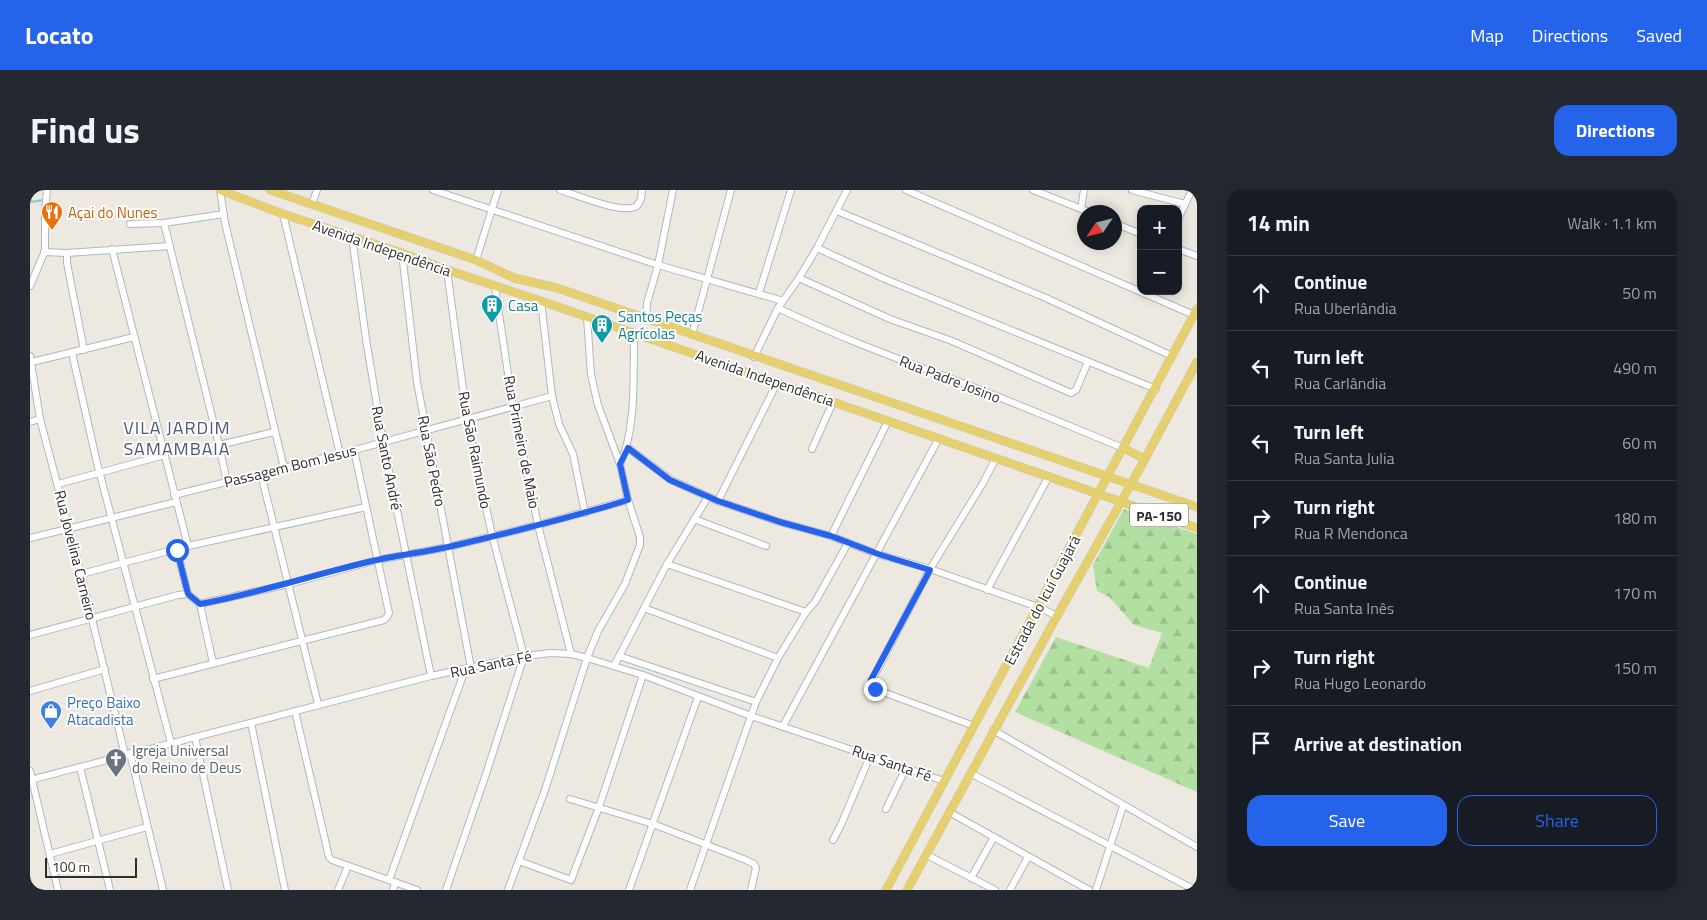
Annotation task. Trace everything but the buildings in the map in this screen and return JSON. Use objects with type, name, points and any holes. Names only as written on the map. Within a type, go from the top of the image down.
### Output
[{"type":"main road","name":"Avenida Independência","points":[[220,190],[283,214],[402,253],[495,287],[777,382],[1197,528]]},
{"type":"main road","points":[[245,198],[247,190]]},
{"type":"main road","name":"Avenida Independência","points":[[270,190],[476,260],[514,278],[557,288],[754,357],[1197,507]]},
{"type":"main road","name":"Estrada do Icuí Guajará","points":[[886,890],[1156,389],[1195,312]]},
{"type":"main road","name":"Estrada do Icuí Guajará","points":[[907,890],[993,730],[1122,501],[1197,362]]},
{"type":"main road","points":[[974,451],[982,435]]},
{"type":"main road","points":[[1123,448],[1145,459]]},
{"type":"street","points":[[30,286],[44,252],[47,190]]},
{"type":"street","points":[[220,190],[274,432],[284,468]]},
{"type":"street","points":[[312,204],[317,190]]},
{"type":"street","points":[[433,190],[658,265],[783,301]]},
{"type":"street","points":[[476,260],[498,190]]},
{"type":"street","points":[[560,190],[627,210],[637,206],[642,190]]},
{"type":"street","points":[[646,320],[647,303],[658,265],[673,190]]},
{"type":"street","points":[[692,335],[731,190]]},
{"type":"street","points":[[759,293],[791,190]]},
{"type":"street","points":[[754,357],[778,308],[817,248],[847,190]]},
{"type":"street","points":[[906,190],[1195,312]]},
{"type":"street","points":[[1033,190],[1077,207]]},
{"type":"street","points":[[1082,205],[1084,190]]},
{"type":"street","points":[[1132,190],[1185,204]]},
{"type":"street","points":[[1182,210],[1192,190]]},
{"type":"street","points":[[837,211],[1046,298],[1172,356]]},
{"type":"street","points":[[130,224],[164,223],[224,214]]},
{"type":"street","points":[[283,214],[340,454]]},
{"type":"street","points":[[164,223],[227,482]]},
{"type":"street","points":[[1122,226],[1137,232]]},
{"type":"street","name":"Rua Santo André","points":[[352,237],[383,442],[431,676]]},
{"type":"street","points":[[44,252],[67,253],[170,246]]},
{"type":"street","points":[[817,248],[849,264],[1156,389]]},
{"type":"street","points":[[112,249],[188,546]]},
{"type":"street","points":[[1181,250],[1197,256]]},
{"type":"street","points":[[67,253],[67,263],[84,350]]},
{"type":"street","name":"Rua São Pedro","points":[[402,253],[417,382],[448,546],[468,669]]},
{"type":"street","name":"Rua São Raimundo","points":[[447,270],[467,418],[492,535],[524,656]]},
{"type":"street","points":[[799,278],[859,305],[952,341],[1071,393],[1076,390],[1088,362]]},
{"type":"street","name":"Rua Primeiro de Maio","points":[[495,287],[514,407],[538,525],[571,654]]},
{"type":"street","points":[[541,301],[552,396],[559,424],[573,454],[585,513]]},
{"type":"street","name":"Rua Padre Josino","points":[[778,308],[870,348],[1123,448]]},
{"type":"street","points":[[508,890],[545,790],[587,658],[598,631],[624,584],[640,545],[640,537],[628,500],[620,464],[596,398],[591,375],[587,317]]},
{"type":"street","points":[[620,464],[628,448],[631,420],[634,333]]},
{"type":"street","points":[[31,359],[72,353],[134,337]]},
{"type":"street","points":[[72,353],[100,473],[171,743]]},
{"type":"street","name":"Rua Jovelina Carneiro","points":[[31,359],[40,419],[163,890]]},
{"type":"street","points":[[718,501],[777,382]]},
{"type":"street","name":"Passagem Bom Jesus","points":[[174,495],[340,454],[552,396]]},
{"type":"street","points":[[812,450],[833,402]]},
{"type":"street","points":[[30,422],[40,419]]},
{"type":"street","points":[[831,536],[888,421]]},
{"type":"street","points":[[219,445],[274,432]]},
{"type":"street","points":[[783,726],[878,554],[939,438]]},
{"type":"street","points":[[628,448],[670,480],[718,501],[780,522],[831,536],[878,554],[1038,607],[1057,616]]},
{"type":"street","points":[[154,679],[384,620],[388,617],[389,612],[354,450]]},
{"type":"street","points":[[58,484],[165,455]]},
{"type":"street","points":[[974,726],[875,689],[870,684],[930,570],[996,458]]},
{"type":"street","points":[[261,474],[318,704]]},
{"type":"street","points":[[987,590],[1049,476]]},
{"type":"street","points":[[614,666],[667,564],[708,497]]},
{"type":"street","points":[[200,604],[289,584],[377,560],[538,525],[628,500]]},
{"type":"street","points":[[30,538],[176,502]]},
{"type":"street","points":[[82,574],[188,546],[366,507]]},
{"type":"street","points":[[694,519],[766,546]]},
{"type":"street","points":[[690,890],[756,702],[778,658],[806,612],[815,602],[848,543]]},
{"type":"street","points":[[177,550],[188,594],[200,604],[213,663]]},
{"type":"street","points":[[667,564],[806,612]]},
{"type":"street","points":[[30,635],[188,594]]},
{"type":"street","points":[[644,608],[778,658]]},
{"type":"street","name":"Rua Santa Fé","points":[[31,780],[431,676],[524,656],[571,654],[643,675],[751,716],[944,781]]},
{"type":"street","points":[[446,890],[524,656]]},
{"type":"street","points":[[619,656],[756,702]]},
{"type":"street","points":[[30,691],[105,669]]},
{"type":"street","points":[[393,890],[392,881],[468,669]]},
{"type":"street","points":[[519,861],[571,880],[599,807],[643,675]]},
{"type":"street","points":[[629,890],[698,697]]},
{"type":"street","points":[[295,711],[328,852],[332,860],[417,890]]},
{"type":"street","points":[[251,723],[285,890]]},
{"type":"street","points":[[993,730],[1197,847]]},
{"type":"street","points":[[195,736],[228,890]]},
{"type":"street","points":[[833,840],[870,756]]},
{"type":"street","points":[[80,767],[110,890]]},
{"type":"street","points":[[886,809],[906,768]]},
{"type":"street","points":[[30,771],[58,890]]},
{"type":"street","points":[[970,773],[1195,890]]},
{"type":"street","points":[[570,799],[653,824],[754,864],[756,868],[755,879],[751,890]]},
{"type":"street","points":[[1096,890],[1123,806]]},
{"type":"street","points":[[950,812],[1090,890]]},
{"type":"street","points":[[50,854],[147,827]]},
{"type":"street","points":[[971,878],[994,837]]},
{"type":"street","points":[[927,854],[995,890]]},
{"type":"street","points":[[1010,890],[1028,857]]},
{"type":"street","points":[[338,890],[348,866]]},
{"type":"green space","points":[[1124,509],[1197,534],[1197,792],[1015,712],[1056,637],[1149,668],[1162,633],[1134,625],[1109,597],[1097,591],[1093,565]]},
{"type":"waterway","points":[[30,202],[44,200]]},
{"type":"place","name":"Açai do Nunes","points":[[52,231]]},
{"type":"place","name":"Casa","points":[[492,324]]},
{"type":"place","name":"Santos Peças Agrícolas","points":[[602,344]]},
{"type":"place","name":"Preço Baixo Atacadista","points":[[51,730]]},
{"type":"place","name":"Igreja Universal do Reino de Deus","points":[[116,778]]},
{"type":"district","name":"VILA JARDIM SAMAMBAIA","points":[[177,437]]},
{"type":"route","points":[[177,550],[188,594],[200,604],[215,601],[289,584],[377,560],[538,525],[628,500],[620,464],[628,448],[670,480],[718,501],[780,522],[831,536],[878,554],[930,570],[871,680],[870,684],[875,689]]}]
